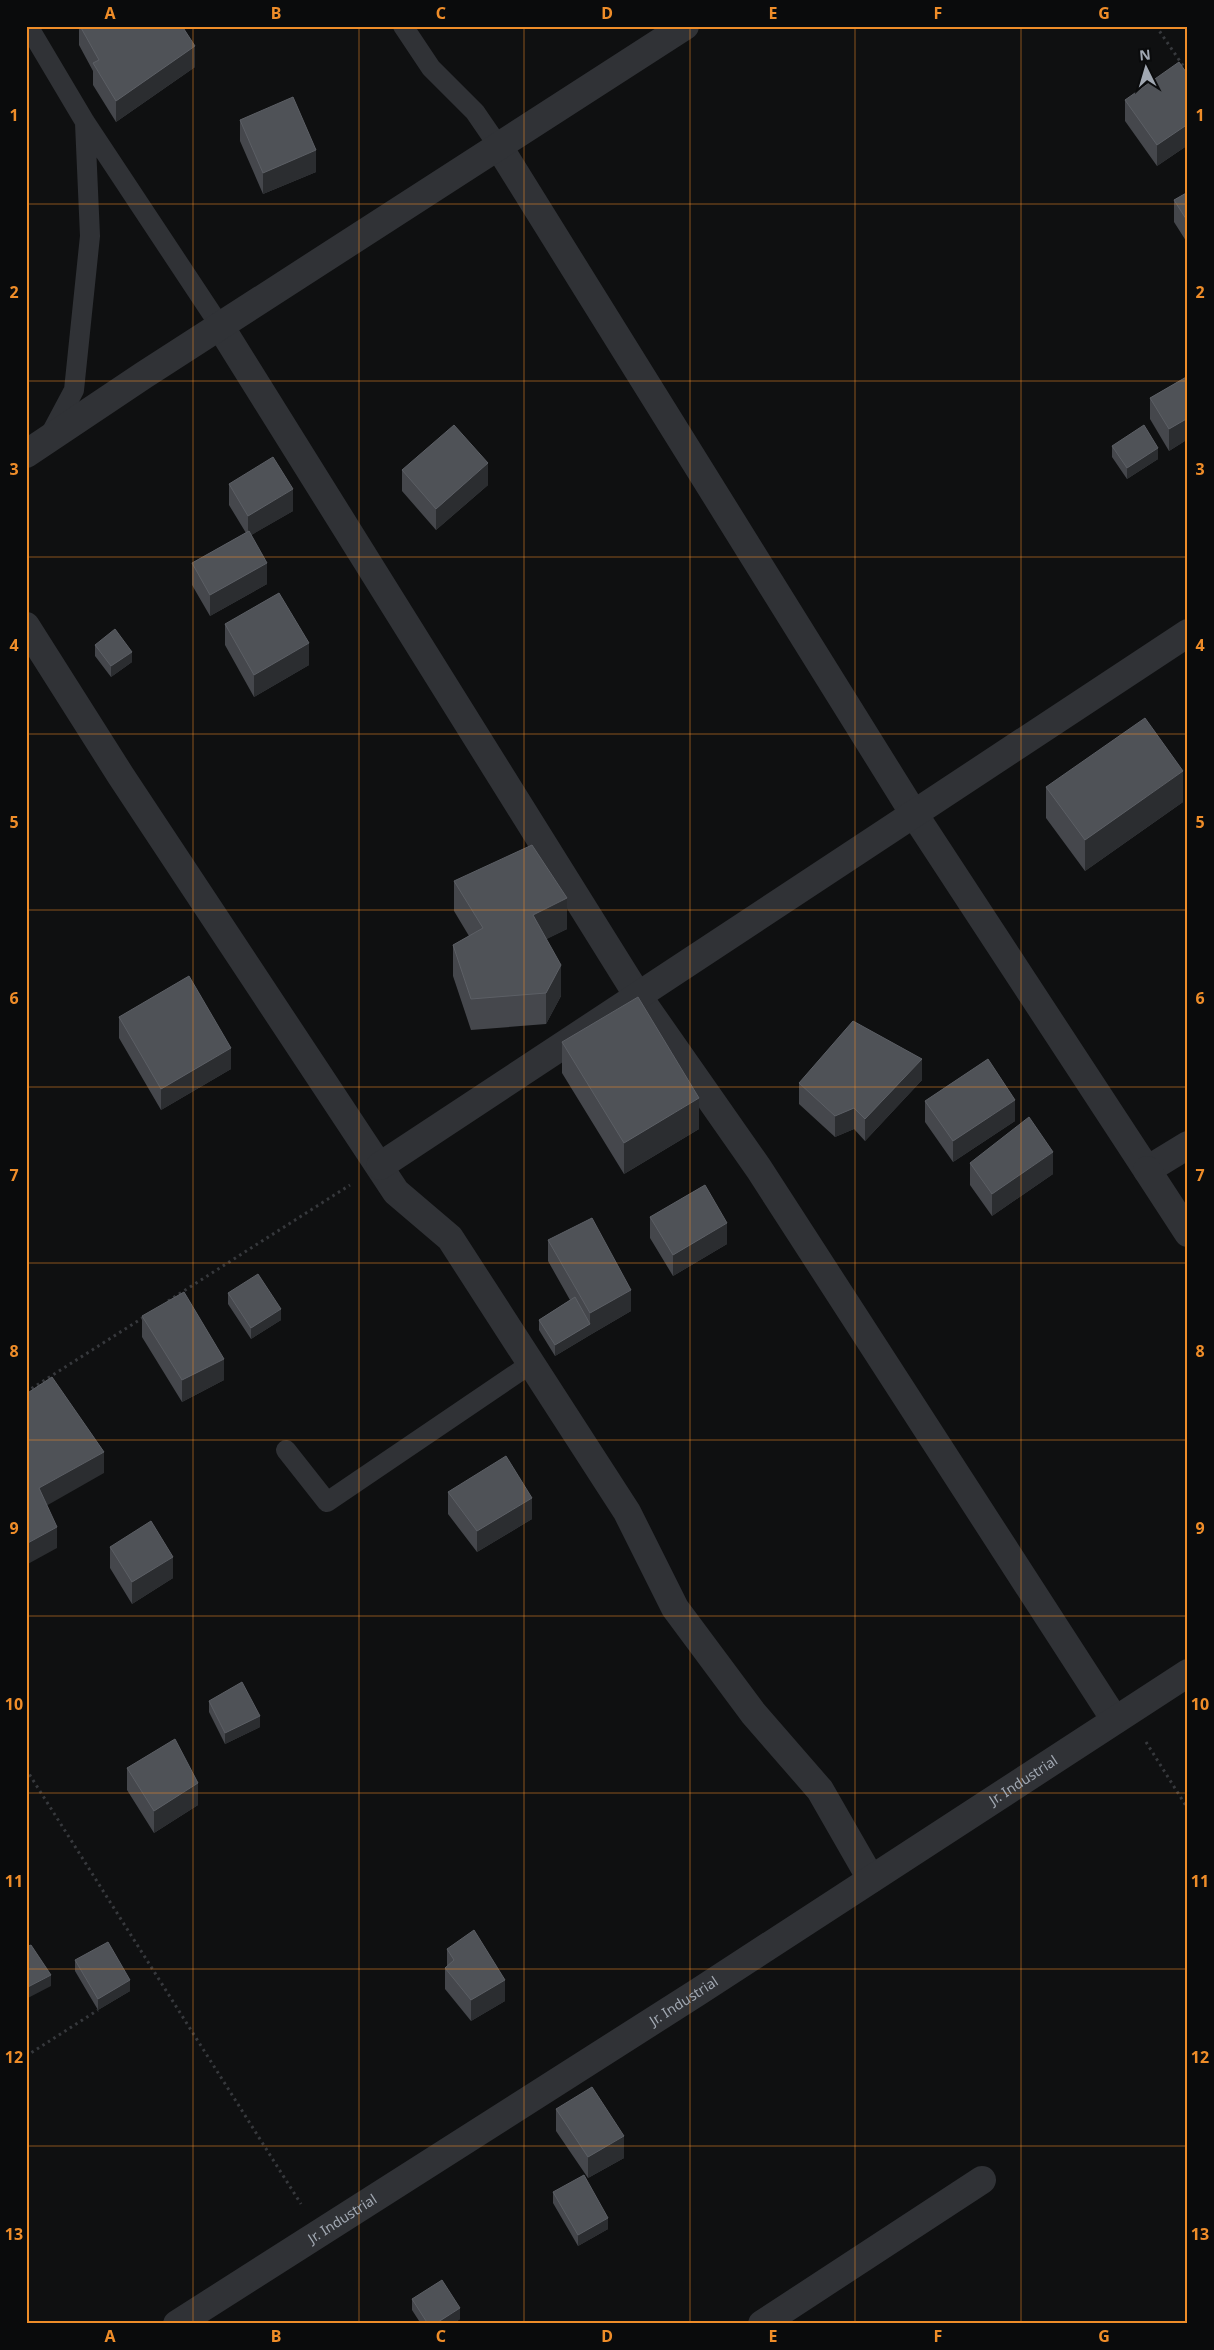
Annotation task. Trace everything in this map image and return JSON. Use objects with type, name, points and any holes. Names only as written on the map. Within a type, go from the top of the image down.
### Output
[{"type":"street","points":[[32,449],[685,26]]},
{"type":"street","points":[[499,147],[914,814],[1188,1233]]},
{"type":"street","points":[[220,326],[638,996],[759,1169],[1121,1716]]},
{"type":"street","points":[[26,626],[132,792],[396,1192],[450,1238],[627,1512],[675,1608],[753,1713],[820,1790],[871,1879]]},
{"type":"street","points":[[380,1166],[914,814],[1185,640]]},
{"type":"street","points":[[1147,1170],[1188,1145]]},
{"type":"street","name":"Jr. Industrial","points":[[177,2324],[871,1879],[1188,1673]]},
{"type":"street","points":[[762,2324],[982,2180]]},
{"type":"lane","points":[[28,26],[85,122],[220,326]]},
{"type":"lane","points":[[403,26],[430,68],[475,112],[499,147]]},
{"type":"lane","points":[[32,449],[74,390],[90,236],[85,122]]},
{"type":"lane","points":[[286,1450],[327,1502],[532,1363]]},
{"type":"path","points":[[1156,26],[1188,74]]},
{"type":"path","points":[[161,1306],[380,1166]]},
{"type":"path","points":[[26,1392],[144,1316]]},
{"type":"path","points":[[1121,1716],[1188,1809]]},
{"type":"path","points":[[26,1769],[319,2233]]},
{"type":"path","points":[[26,2056],[98,2010]]},
{"type":"building","points":[[80,26],[182,26],[195,46],[116,101],[93,63],[99,60]]},
{"type":"building","points":[[1179,62],[1188,75],[1188,124],[1157,145],[1125,100]]},
{"type":"building","points":[[293,97],[316,150],[263,173],[240,120]]},
{"type":"building","points":[[1188,192],[1188,222],[1174,200]]},
{"type":"building","points":[[1188,376],[1188,418],[1169,429],[1150,398]]},
{"type":"building","points":[[454,425],[488,463],[436,509],[402,470]]},
{"type":"building","points":[[1144,425],[1158,448],[1127,468],[1112,446]]},
{"type":"building","points":[[273,457],[293,489],[248,516],[229,484]]},
{"type":"building","points":[[249,531],[267,563],[210,595],[192,563]]},
{"type":"building","points":[[279,593],[309,643],[254,675],[225,624]]},
{"type":"building","points":[[115,629],[132,652],[111,666],[95,645]]},
{"type":"building","points":[[1145,718],[1183,771],[1085,840],[1046,787]]},
{"type":"building","points":[[532,845],[567,898],[533,915],[561,965],[546,993],[471,999],[453,945],[483,928],[454,881]]},
{"type":"building","points":[[189,976],[231,1048],[161,1089],[119,1017]]},
{"type":"building","points":[[638,997],[699,1098],[624,1143],[562,1042]]},
{"type":"building","points":[[853,1021],[922,1059],[865,1119],[854,1108],[835,1116],[799,1083]]},
{"type":"building","points":[[988,1059],[1015,1100],[953,1141],[925,1101]]},
{"type":"building","points":[[1029,1117],[1053,1152],[992,1194],[970,1163]]},
{"type":"building","points":[[705,1185],[727,1223],[673,1255],[650,1217]]},
{"type":"building","points":[[592,1218],[631,1290],[590,1313],[548,1240]]},
{"type":"building","points":[[258,1274],[281,1309],[251,1328],[228,1293]]},
{"type":"building","points":[[184,1292],[224,1359],[182,1380],[142,1316]]},
{"type":"building","points":[[575,1297],[590,1324],[555,1345],[539,1320]]},
{"type":"building","points":[[52,1377],[104,1452],[39,1488],[57,1527],[26,1544],[26,1394]]},
{"type":"building","points":[[506,1456],[532,1498],[477,1531],[448,1492]]},
{"type":"building","points":[[151,1521],[173,1557],[132,1582],[110,1547]]},
{"type":"building","points":[[242,1682],[260,1716],[225,1733],[209,1701]]},
{"type":"building","points":[[175,1739],[198,1783],[154,1811],[127,1768]]},
{"type":"building","points":[[474,1930],[505,1980],[471,2000],[445,1968],[454,1960],[447,1949]]},
{"type":"building","points":[[108,1942],[130,1980],[98,1999],[75,1960]]},
{"type":"building","points":[[31,1945],[51,1975],[26,1988],[26,1947]]},
{"type":"building","points":[[592,2087],[624,2136],[588,2157],[556,2109]]},
{"type":"building","points":[[584,2175],[608,2218],[578,2235],[553,2192]]},
{"type":"building","points":[[442,2280],[460,2308],[435,2324],[428,2324],[412,2299]]}]
